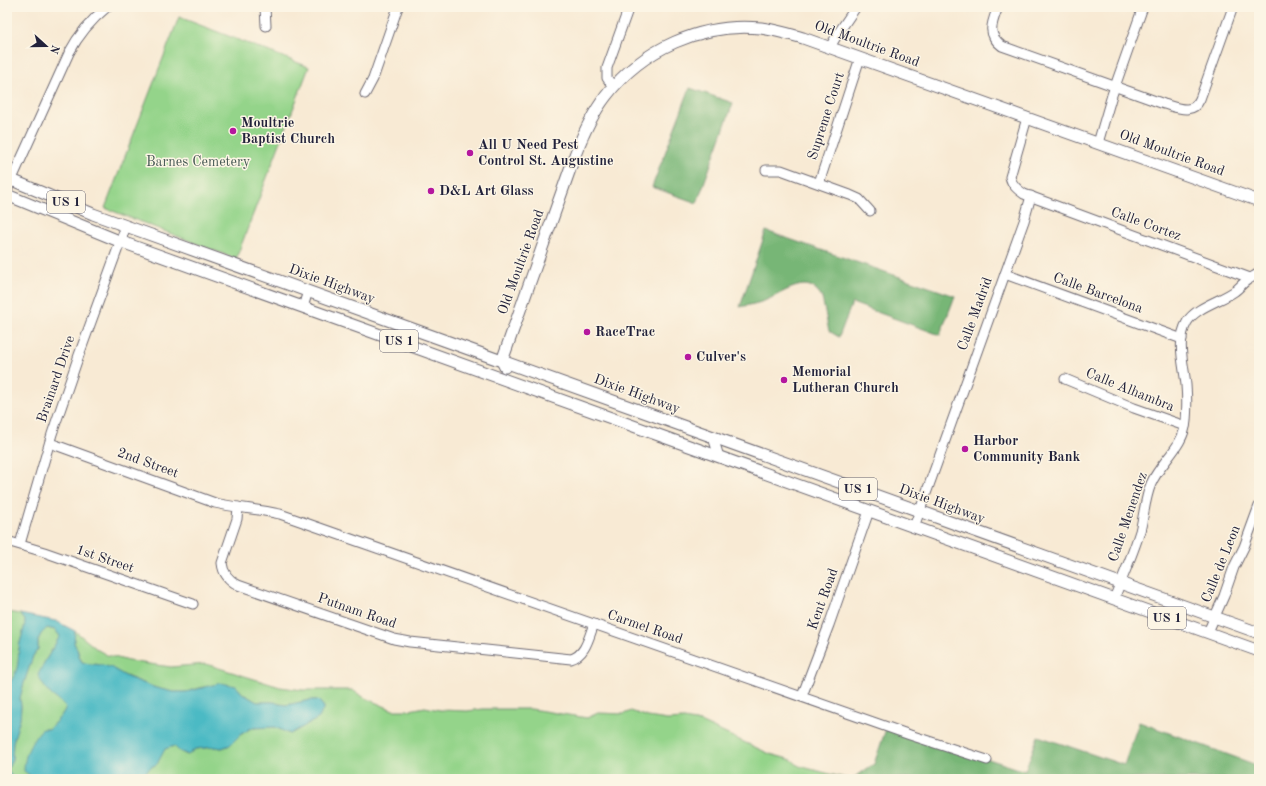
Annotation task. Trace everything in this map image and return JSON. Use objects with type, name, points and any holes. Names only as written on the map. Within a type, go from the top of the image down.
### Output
[{"type":"main road","name":"Old Moultrie Road","points":[[502,361],[581,139],[597,108],[613,87],[637,65],[663,48],[678,41],[709,31],[733,28],[762,28],[781,31],[830,47],[1259,201]]},
{"type":"main road","name":"Dixie Highway","points":[[8,183],[919,512],[1259,633]]},
{"type":"main road","name":"US 1","points":[[7,195],[119,241],[1259,651]]},
{"type":"main road","points":[[502,361],[512,382]]},
{"type":"street","points":[[8,183],[69,52],[86,26],[107,7]]},
{"type":"street","points":[[265,7],[266,26]]},
{"type":"street","points":[[365,94],[373,79],[398,7]]},
{"type":"street","points":[[613,87],[607,78],[607,68],[629,7]]},
{"type":"street","points":[[830,47],[838,32],[856,7]]},
{"type":"street","points":[[998,7],[992,23],[992,32],[994,38],[1002,46],[1178,108],[1188,109],[1195,107],[1200,99],[1233,7]]},
{"type":"street","points":[[1098,143],[1115,86],[1143,7]]},
{"type":"street","name":"Supreme Court","points":[[819,183],[860,58]]},
{"type":"street","points":[[1027,118],[1010,177],[1011,181],[1019,190],[1031,196]]},
{"type":"street","name":"Supreme Court","points":[[766,170],[780,170],[850,195],[859,199],[870,211]]},
{"type":"street","name":"Calle Madrid","points":[[914,527],[1024,221],[1031,196]]},
{"type":"street","name":"Calle Cortez","points":[[1031,196],[1256,276]]},
{"type":"street","name":"Brainard Drive","points":[[20,544],[50,443],[78,357],[119,241],[126,226]]},
{"type":"street","name":"Calle Barcelona","points":[[1004,274],[1182,338]]},
{"type":"street","name":"Calle Menendez","points":[[1114,599],[1140,533],[1151,485],[1158,471],[1178,444],[1185,426],[1187,404],[1182,360],[1182,338],[1184,330],[1189,320],[1209,305],[1235,291],[1256,276]]},
{"type":"street","points":[[303,307],[308,291]]},
{"type":"street","name":"Calle Alhambra","points":[[1065,379],[1134,408],[1185,426]]},
{"type":"street","points":[[713,437],[719,457]]},
{"type":"street","name":"2nd Street","points":[[50,443],[215,503],[238,507]]},
{"type":"street","name":"Calle de Leon","points":[[1208,632],[1224,596],[1234,567],[1244,547],[1259,506]]},
{"type":"street","name":"Carmel Road","points":[[238,507],[260,510],[293,519],[910,735],[987,760]]},
{"type":"street","name":"Putnam Road","points":[[238,507],[237,519],[222,562],[225,574],[232,583],[378,634],[410,642],[571,659],[576,658],[582,652],[594,624]]},
{"type":"street","name":"Kent Road","points":[[802,696],[869,511]]},
{"type":"street","name":"1st Street","points":[[7,541],[20,544],[193,604]]},
{"type":"green space","name":"Barnes Cemetery","points":[[179,17],[309,67],[236,259],[105,208]]},
{"type":"green space","points":[[690,88],[733,103],[697,203],[652,187]]},
{"type":"green space","points":[[766,231],[955,296],[940,335],[852,303],[839,337],[829,331],[824,305],[820,294],[808,285],[793,287],[764,301],[740,307]]},
{"type":"green space","points":[[7,612],[20,614],[25,620],[17,668],[7,688]]},
{"type":"green space","points":[[47,628],[55,630],[60,636],[44,663],[54,697],[61,701],[66,708],[49,729],[42,729],[33,777],[35,779],[19,779],[12,776],[7,769],[12,759],[13,742],[20,718],[20,698],[33,656],[38,649],[38,640]]},
{"type":"green space","points":[[75,631],[98,650],[107,655],[128,661],[171,667],[206,664],[280,687],[303,690],[352,690],[365,698],[393,710],[410,710],[425,707],[440,710],[467,711],[483,709],[531,709],[587,718],[598,713],[624,714],[631,711],[648,717],[667,720],[684,719],[700,722],[770,754],[792,760],[799,766],[854,779],[138,779],[151,767],[157,764],[164,749],[174,746],[179,751],[187,755],[195,749],[215,747],[222,748],[230,745],[240,735],[251,728],[275,727],[290,734],[318,718],[324,707],[318,700],[310,700],[287,705],[274,702],[257,702],[243,694],[236,686],[203,687],[186,692],[173,692],[156,688],[96,664],[88,664],[83,662],[74,643]]},
{"type":"green space","points":[[1139,722],[1259,766],[1259,779],[853,778],[874,764],[887,726],[1025,771],[1038,736],[1124,765]]},
{"type":"water","points":[[20,614],[56,621],[75,631],[74,643],[82,662],[112,668],[127,677],[156,688],[173,692],[186,692],[221,683],[236,686],[243,694],[257,702],[274,702],[287,705],[310,700],[318,700],[324,707],[319,718],[290,734],[275,727],[251,728],[240,735],[230,745],[222,748],[215,747],[195,749],[188,755],[179,751],[174,746],[165,749],[157,764],[151,767],[138,779],[35,779],[24,771],[25,759],[29,748],[42,729],[49,729],[66,708],[49,692],[38,675],[60,636],[55,630],[47,628],[38,640],[38,649],[33,656],[20,698],[20,718],[13,742],[12,759],[8,769],[11,776],[16,779],[7,779],[7,688],[18,665],[25,620]]},
{"type":"place","name":"Moultrie Baptist Church","points":[[233,131]]},
{"type":"place","name":"All U Need Pest Control St. Augustine","points":[[470,153]]},
{"type":"place","name":"D&L Art Glass","points":[[431,191]]},
{"type":"place","name":"RaceTrac","points":[[587,332]]},
{"type":"place","name":"Culver's","points":[[688,357]]},
{"type":"place","name":"Memorial Lutheran Church","points":[[784,380]]},
{"type":"place","name":"Harbor Community Bank","points":[[965,449]]}]
